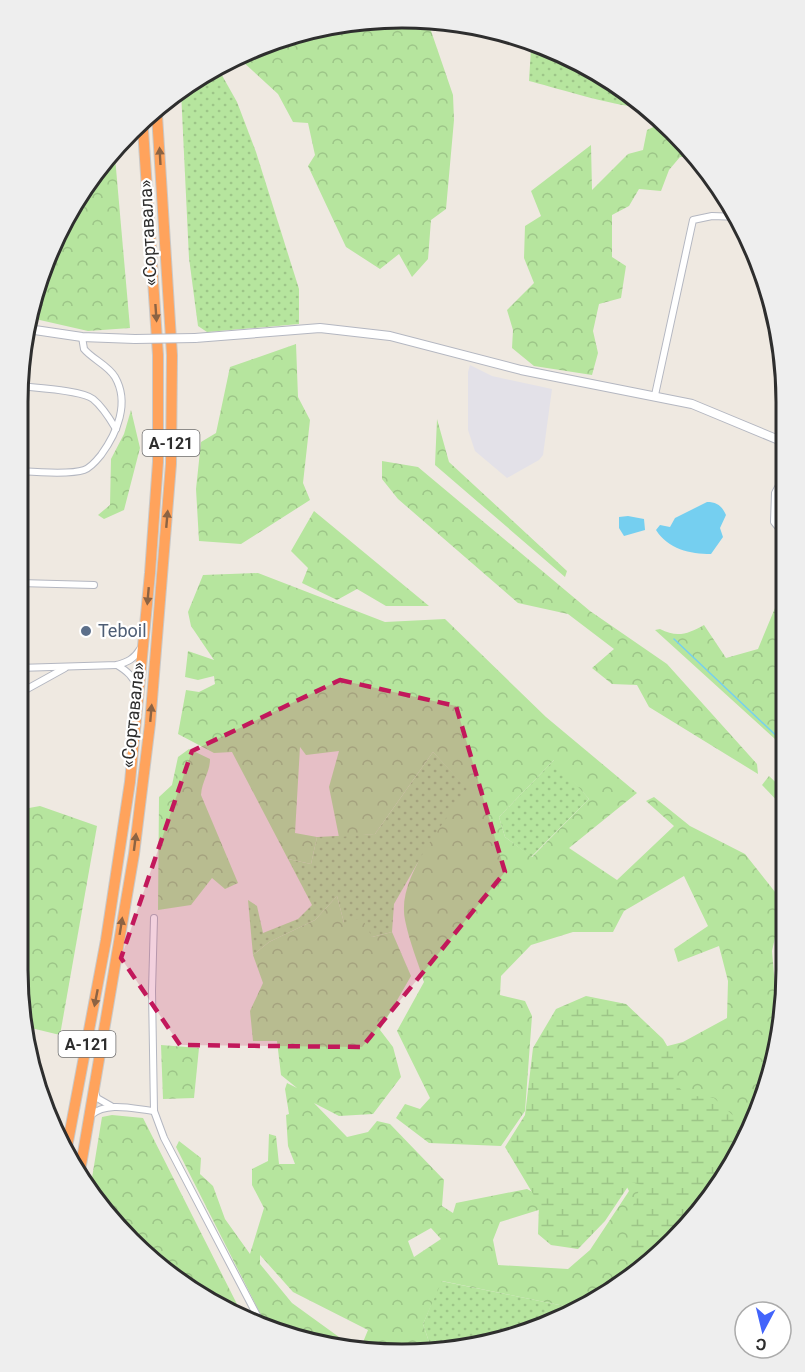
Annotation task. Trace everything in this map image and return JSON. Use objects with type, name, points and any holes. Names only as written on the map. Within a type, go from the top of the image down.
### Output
[{"type":"highway","name":"«Сортавала»","points":[[82,1161],[134,854],[150,724],[171,464],[172,355],[157,120]]},
{"type":"highway","name":"«Сортавала»","points":[[69,1138],[106,943],[130,782],[158,462],[158,355],[143,133]]},
{"type":"street","points":[[655,395],[693,220],[712,216],[727,217]]},
{"type":"street","points":[[36,330],[135,339],[195,338],[320,328],[366,332],[414,341],[521,370],[692,404],[776,439]]},
{"type":"street","points":[[28,472],[85,470],[96,461],[111,441],[120,421],[121,395],[115,377],[84,349],[82,336]]},
{"type":"street","points":[[29,387],[81,393],[92,397],[116,429]]},
{"type":"street","points":[[776,491],[774,522],[776,524]]},
{"type":"street","points":[[28,583],[94,585]]},
{"type":"street","points":[[28,668],[127,663],[140,649],[145,630]]},
{"type":"street","points":[[117,665],[127,671],[134,680],[137,686],[138,706]]},
{"type":"street","points":[[28,688],[67,666]]},
{"type":"street","points":[[154,918],[152,991],[154,1111],[164,1137],[256,1314]]},
{"type":"street","points":[[94,1090],[97,1098],[111,1107]]},
{"type":"street","points":[[90,1116],[101,1108],[111,1107],[154,1111]]},
{"type":"highlighted area","points":[[340,680],[456,706],[505,872],[362,1047],[180,1045],[121,958],[192,751]]},
{"type":"shaded area","points":[[470,365],[492,376],[552,389],[543,455],[539,460],[507,478],[475,451],[468,430]]},
{"type":"green space","points":[[378,29],[431,29],[453,95],[454,120],[446,209],[431,220],[428,259],[412,277],[399,254],[380,269],[346,247],[308,166],[315,155],[308,123],[293,122],[278,94],[245,63],[282,48],[330,36]]},
{"type":"green space","points":[[531,51],[590,79],[630,106],[606,102],[529,81]]},
{"type":"green space","points":[[222,76],[237,102],[256,152],[299,289],[299,324],[207,332],[198,326],[189,258],[182,101]]},
{"type":"green space","points":[[655,126],[685,157],[680,157],[669,170],[661,191],[639,189],[629,206],[612,215],[612,257],[626,266],[621,298],[599,304],[593,331],[598,353],[592,375],[534,366],[512,348],[513,330],[507,310],[534,283],[524,258],[525,226],[541,216],[531,191],[591,145],[592,190],[628,154],[643,150],[647,130]]},
{"type":"green space","points":[[116,163],[130,328],[88,331],[38,320],[48,282],[67,237],[92,195]]},
{"type":"green space","points":[[296,344],[298,397],[310,420],[303,483],[310,500],[241,544],[199,541],[196,489],[201,442],[216,433],[230,367]]},
{"type":"green space","points":[[131,410],[140,448],[124,510],[104,519],[98,515],[110,505],[111,459],[124,434]]},
{"type":"green space","points":[[437,419],[449,462],[567,571],[565,577],[435,465]]},
{"type":"green space","points":[[382,461],[418,467],[590,611],[667,664],[757,764],[758,774],[649,707],[637,685],[612,684],[592,668],[614,649],[568,614],[518,603],[398,499],[382,479]]},
{"type":"green space","points":[[314,511],[429,606],[386,606],[357,589],[337,600],[302,583],[308,568],[291,551]]},
{"type":"green space","points":[[258,573],[385,622],[445,619],[546,717],[637,793],[569,848],[617,880],[674,826],[646,801],[654,797],[690,826],[745,854],[776,893],[776,933],[772,951],[776,995],[773,1018],[757,1090],[738,1135],[699,1197],[667,1234],[630,1266],[568,1305],[442,1281],[423,1324],[429,1343],[363,1341],[368,1330],[293,1292],[260,1255],[260,1264],[292,1303],[340,1338],[306,1331],[261,1316],[176,1147],[179,1141],[201,1158],[200,1174],[213,1186],[225,1219],[250,1254],[264,1208],[252,1185],[252,1169],[268,1161],[269,1134],[276,1136],[279,1164],[295,1164],[288,1146],[286,1115],[289,1114],[285,1089],[287,1083],[297,1088],[281,1075],[277,1041],[253,1041],[250,1011],[263,983],[253,955],[269,942],[315,920],[337,896],[344,923],[362,918],[372,937],[392,932],[411,976],[380,1030],[393,1047],[401,1077],[373,1114],[339,1116],[314,1103],[347,1137],[368,1132],[377,1121],[390,1124],[444,1180],[442,1206],[453,1213],[456,1203],[527,1189],[550,1201],[545,1208],[500,1222],[493,1240],[498,1265],[568,1269],[590,1250],[629,1191],[619,1172],[633,1055],[683,1042],[727,1018],[728,981],[719,946],[678,962],[674,949],[708,926],[684,876],[624,911],[613,932],[573,932],[531,945],[501,976],[500,995],[525,1001],[532,1016],[525,1111],[501,1146],[429,1143],[396,1118],[405,1104],[420,1109],[430,1098],[397,1031],[424,982],[411,944],[405,920],[404,903],[408,886],[424,851],[467,789],[433,752],[375,834],[339,837],[329,787],[339,751],[306,755],[300,747],[295,833],[317,837],[311,864],[288,859],[232,752],[214,753],[178,734],[186,690],[199,692],[215,684],[214,676],[198,680],[185,677],[188,651],[214,660],[191,626],[188,612],[203,575]],"holes":[[[554,760],[589,799],[532,857],[505,837],[499,817]],[[431,1228],[441,1239],[414,1257],[408,1241]]]},
{"type":"green space","points":[[776,606],[776,740],[655,630],[682,634],[704,625],[726,658],[758,649]]},
{"type":"green space","points":[[189,749],[210,759],[201,795],[238,883],[225,889],[212,878],[191,905],[158,910],[159,797],[172,785],[178,757]]},
{"type":"green space","points":[[433,752],[468,789],[417,864],[394,904],[392,932],[372,937],[344,923],[337,896],[315,920],[269,942],[253,955],[248,900],[257,906],[263,933],[298,919],[312,905],[288,859],[311,864],[317,837],[375,834]]},
{"type":"green space","points":[[555,759],[589,799],[531,857],[505,837],[499,817]]},
{"type":"green space","points":[[769,776],[776,783],[776,800],[762,785]]},
{"type":"green space","points":[[40,806],[97,826],[60,1035],[34,1029],[32,1018],[28,969],[28,808]]},
{"type":"green space","points":[[586,996],[626,1004],[663,1039],[673,1056],[675,1083],[686,1095],[714,1098],[743,1124],[713,1177],[684,1216],[649,1251],[629,1267],[631,1211],[641,1185],[631,1182],[605,1221],[578,1249],[551,1245],[538,1234],[539,1204],[505,1147],[525,1115],[533,1048],[556,1009]]},
{"type":"green space","points":[[161,1045],[199,1048],[194,1098],[163,1099]]},
{"type":"green space","points":[[112,1115],[143,1118],[238,1305],[195,1280],[156,1251],[121,1216],[106,1197],[92,1177],[102,1117]]},
{"type":"green space","points":[[441,1281],[565,1306],[523,1324],[499,1331],[429,1343],[423,1324]]},
{"type":"water","points":[[707,502],[719,505],[726,515],[720,528],[723,537],[711,554],[695,553],[673,546],[656,530],[660,525],[670,527],[675,518]]},
{"type":"water","points":[[619,517],[644,519],[645,530],[624,536],[619,528]]},
{"type":"waterway","points":[[674,639],[776,736]]},
{"type":"place","name":"Teboil","points":[[86,631]]}]
